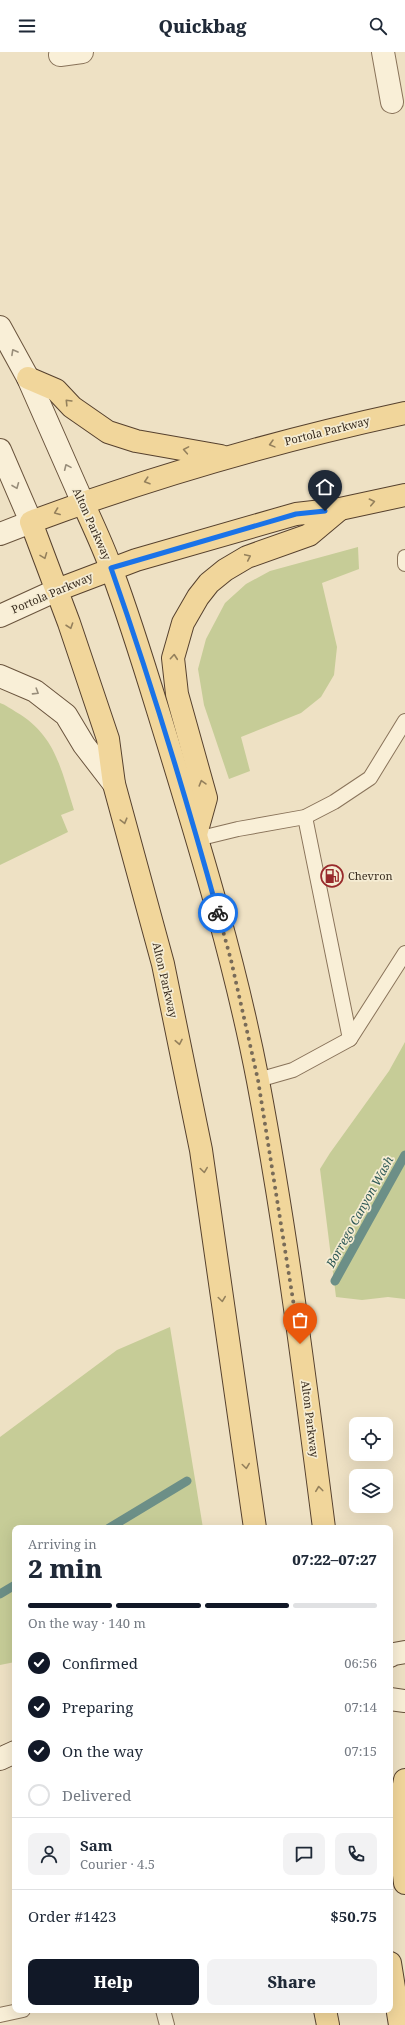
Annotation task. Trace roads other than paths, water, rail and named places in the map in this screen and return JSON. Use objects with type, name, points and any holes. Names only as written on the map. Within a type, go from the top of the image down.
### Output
[{"type":"main road","points":[[28,378],[56,390],[72,407],[108,432],[136,441],[224,457]]},
{"type":"main road","name":"Portola Parkway","points":[[31,522],[83,503],[224,457],[326,430],[405,413]]},
{"type":"main road","name":"Portola Parkway","points":[[57,590],[111,568],[296,514],[340,509],[405,495]]},
{"type":"main road","name":"Alton Parkway","points":[[83,503],[111,568],[127,611],[197,837],[231,960],[258,1080],[298,1323],[324,1525]]},
{"type":"main road","points":[[197,837],[206,798],[177,694],[173,658],[183,622],[198,597],[209,583],[225,570],[247,557],[309,535],[340,509]]},
{"type":"main road","name":"Alton Parkway","points":[[31,522],[57,590],[108,739],[114,784],[163,964],[201,1150],[254,1525]]},
{"type":"main road","points":[[405,1780],[397,1819],[405,1883]]},
{"type":"main road","points":[[393,1977],[401,2016]]},
{"type":"main road","points":[[326,2013],[328,2025]]},
{"type":"street","points":[[60,55],[82,52]]},
{"type":"street","points":[[383,52],[392,102]]},
{"type":"street","name":"Alton Parkway","points":[[0,327],[28,378],[83,503]]},
{"type":"street","name":"Alton Parkway","points":[[0,450],[31,522]]},
{"type":"street","name":"Portola Parkway","points":[[0,534],[31,522]]},
{"type":"street","name":"Portola Parkway","points":[[0,616],[57,590]]},
{"type":"street","points":[[0,676],[35,691],[66,715],[84,745],[114,784]]},
{"type":"street","points":[[393,1654],[405,1652]]},
{"type":"street","points":[[393,1699],[405,1701]]},
{"type":"street","points":[[0,1759],[12,1753]]},
{"type":"lane","points":[[405,558],[405,564]]},
{"type":"lane","points":[[197,837],[306,817],[334,802],[370,778],[405,721]]},
{"type":"lane","points":[[306,817],[350,1039]]},
{"type":"lane","points":[[258,1080],[293,1070],[350,1039],[405,953]]},
{"type":"lane","points":[[0,2015],[12,2012]]},
{"type":"lane","points":[[164,2013],[167,2025]]},
{"type":"waterway","name":"Borrego Canyon Wash","points":[[335,1281],[405,1155]]},
{"type":"waterway","name":"Borrego Canyon Wash","points":[[114,1525],[187,1481]]},
{"type":"waterway","name":"Borrego Canyon Wash","points":[[0,1594],[12,1587]]},
{"type":"place","name":"Chevron","points":[[332,876]]}]
